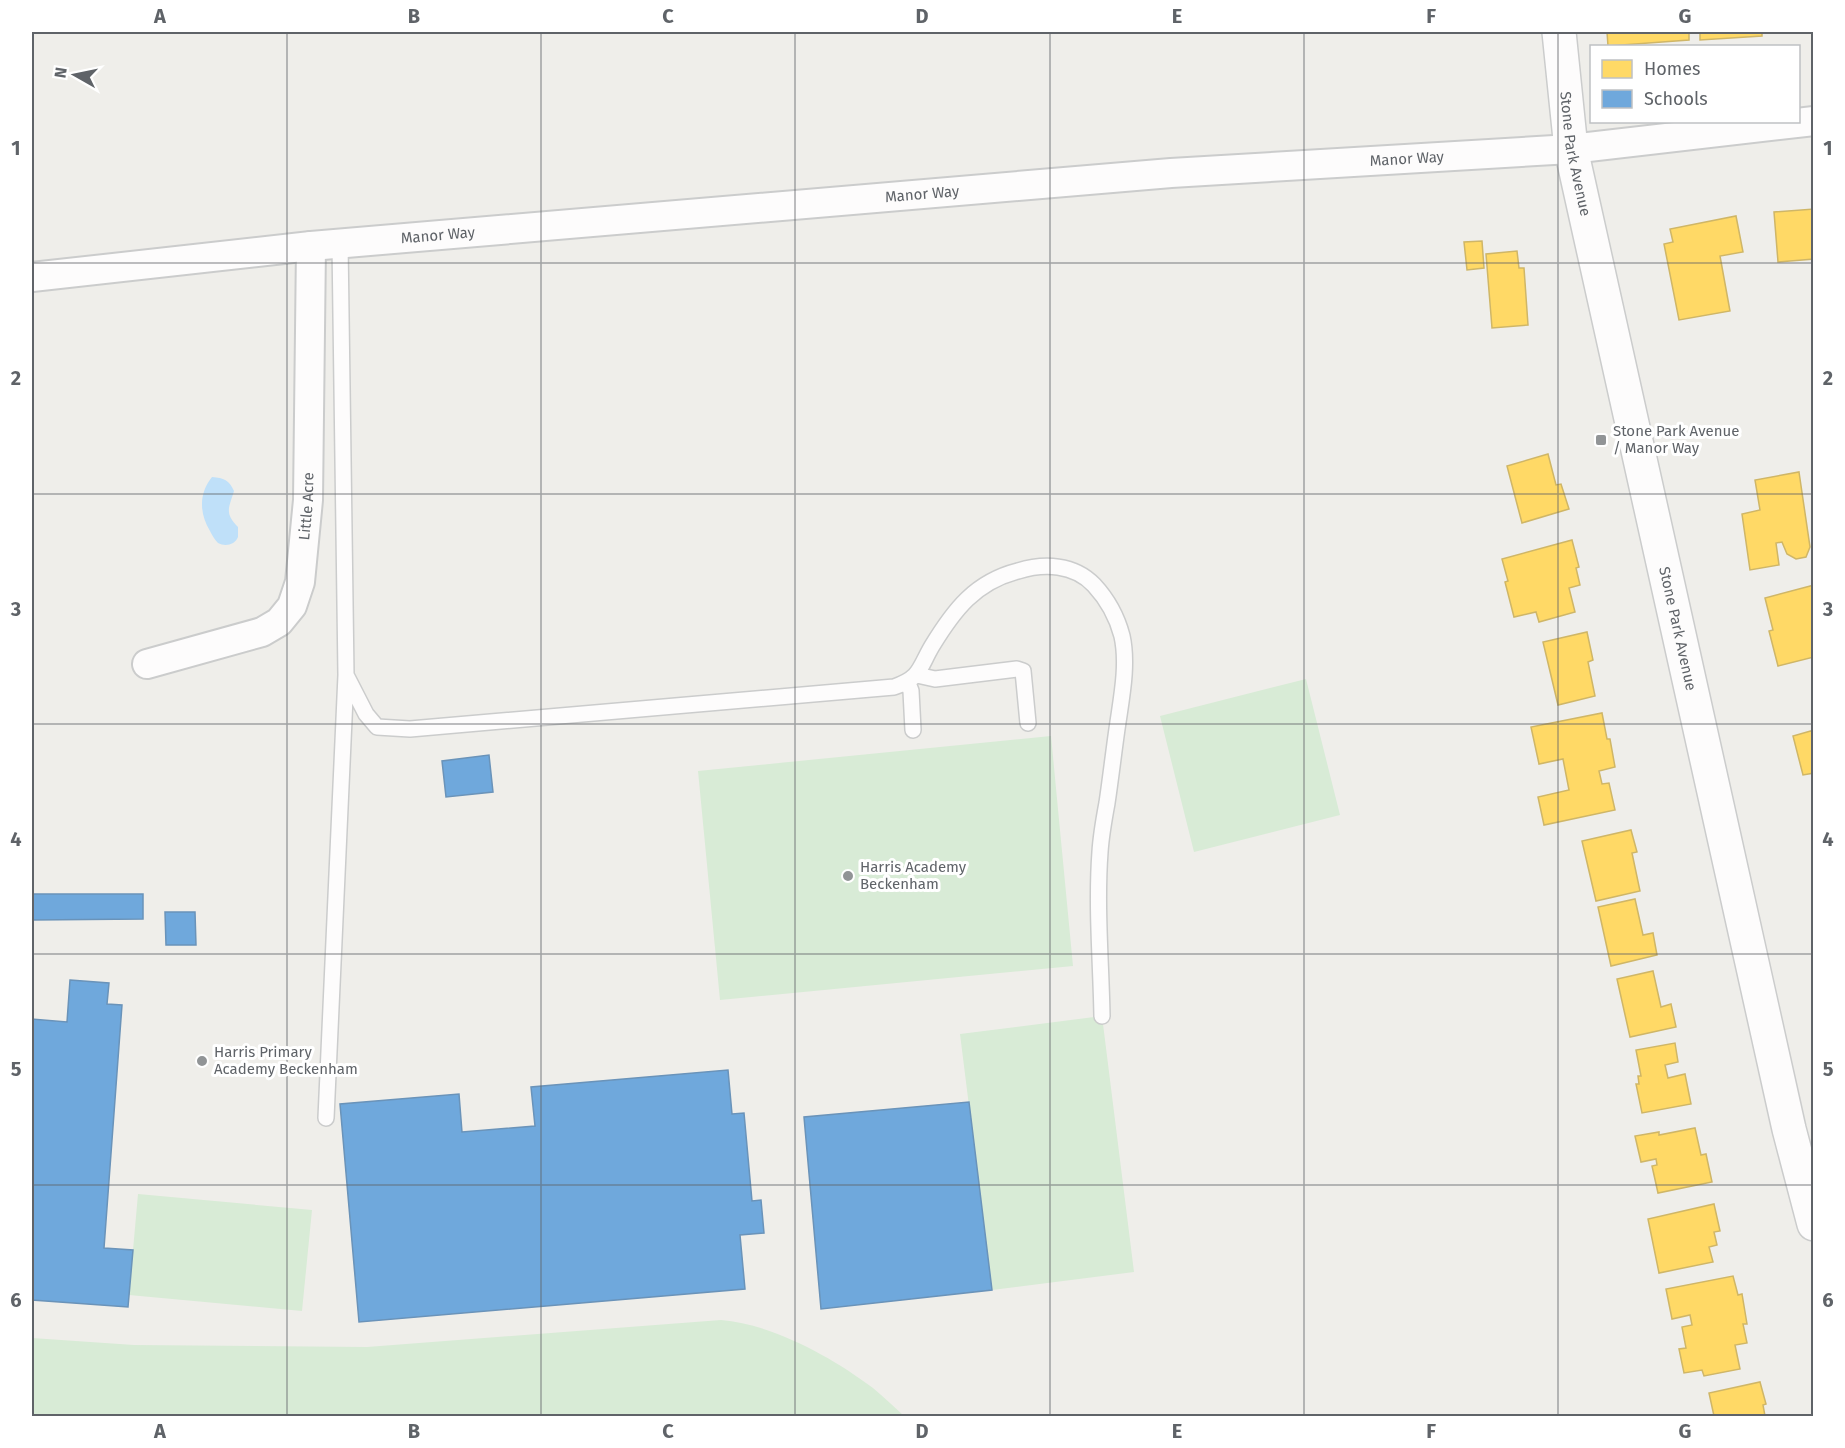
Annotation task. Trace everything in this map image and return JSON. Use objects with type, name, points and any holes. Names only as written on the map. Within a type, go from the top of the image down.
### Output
[{"type":"street","name":"Stone Park Avenue","points":[[1559,32],[1571,149],[1789,1129],[1814,1224]]},
{"type":"street","name":"Manor Way","points":[[32,277],[340,243],[1159,174],[1571,149],[1797,123]]},
{"type":"street","name":"Little Acre","points":[[147,664],[262,632],[279,622],[292,606],[300,582],[308,500],[311,246]]},
{"type":"lane","points":[[326,1118],[346,675],[340,243]]},
{"type":"lane","points":[[913,730],[912,679],[954,612],[969,595],[991,580],[1017,571],[1043,566],[1075,571],[1101,592],[1116,618],[1122,638],[1124,661],[1100,850],[1102,1016]]},
{"type":"lane","points":[[346,675],[366,714],[377,727],[410,729],[894,687],[912,679],[935,679],[1017,669],[1023,672],[1028,723]]},
{"type":"green space","points":[[1306,679],[1340,815],[1194,852],[1160,716]]},
{"type":"green space","points":[[1051,736],[1073,966],[720,1000],[698,771]]},
{"type":"green space","points":[[1102,1016],[1134,1272],[992,1290],[960,1034]]},
{"type":"green space","points":[[138,1194],[312,1210],[302,1311],[129,1295]]},
{"type":"green space","points":[[721,1320],[760,1328],[801,1344],[857,1376],[904,1416],[32,1416],[32,1338],[134,1345],[367,1347]]},
{"type":"water","points":[[212,477],[226,480],[234,491],[229,514],[238,527],[238,537],[235,542],[229,544],[218,543],[206,524],[202,510],[203,496]]},
{"type":"building: Homes","points":[[1607,32],[1689,32],[1689,40],[1608,45]]},
{"type":"building: Homes","points":[[1700,32],[1762,32],[1762,36],[1700,40]]},
{"type":"building: Homes","points":[[1814,209],[1814,259],[1778,262],[1774,212]]},
{"type":"building: Homes","points":[[1736,216],[1743,252],[1720,256],[1730,311],[1679,320],[1664,244],[1673,242],[1670,229]]},
{"type":"building: Homes","points":[[1482,241],[1484,268],[1467,270],[1464,242]]},
{"type":"building: Homes","points":[[1517,251],[1519,268],[1524,268],[1528,325],[1492,328],[1486,254]]},
{"type":"building: Homes","points":[[1548,454],[1556,485],[1561,484],[1569,509],[1522,523],[1507,466]]},
{"type":"building: Homes","points":[[1799,472],[1810,547],[1806,557],[1796,559],[1787,554],[1782,542],[1776,543],[1779,565],[1750,570],[1742,514],[1760,510],[1755,480]]},
{"type":"building: Homes","points":[[1572,540],[1579,567],[1576,568],[1580,585],[1569,588],[1575,612],[1539,622],[1536,612],[1514,617],[1502,559]]},
{"type":"building: Homes","points":[[1814,585],[1814,657],[1778,666],[1769,631],[1773,630],[1765,598]]},
{"type":"building: Homes","points":[[1587,632],[1593,660],[1588,662],[1595,696],[1558,705],[1543,642]]},
{"type":"building: Homes","points":[[1602,713],[1615,767],[1599,771],[1602,784],[1609,783],[1615,810],[1544,825],[1538,797],[1569,790],[1563,759],[1539,764],[1531,727]]},
{"type":"building: Homes","points":[[1814,730],[1814,773],[1803,775],[1793,736]]},
{"type":"building: Homes","points":[[1631,830],[1637,852],[1632,853],[1640,891],[1596,901],[1582,841]]},
{"type":"building: Homes","points":[[1635,899],[1643,935],[1653,933],[1657,955],[1611,966],[1598,907]]},
{"type":"building: Homes","points":[[1653,971],[1661,1007],[1671,1004],[1676,1027],[1630,1037],[1617,979]]},
{"type":"building: Homes","points":[[1675,1043],[1678,1062],[1665,1065],[1668,1078],[1685,1074],[1691,1104],[1642,1113],[1636,1084],[1639,1084],[1638,1076],[1641,1076],[1636,1050]]},
{"type":"building: Homes","points":[[1695,1128],[1701,1155],[1706,1154],[1712,1182],[1658,1193],[1652,1166],[1657,1165],[1656,1159],[1641,1162],[1635,1136],[1659,1132],[1659,1135]]},
{"type":"building: Homes","points":[[1714,1204],[1720,1231],[1714,1232],[1717,1245],[1709,1247],[1713,1262],[1659,1273],[1648,1219]]},
{"type":"building: Homes","points":[[1733,1276],[1738,1295],[1742,1294],[1747,1324],[1743,1324],[1747,1343],[1735,1345],[1740,1369],[1704,1376],[1702,1370],[1684,1373],[1679,1349],[1686,1348],[1682,1327],[1692,1325],[1690,1315],[1672,1319],[1666,1289]]},
{"type":"building: Homes","points":[[1760,1382],[1766,1404],[1763,1405],[1765,1416],[1714,1416],[1709,1393]]},
{"type":"building: Schools","points":[[489,755],[493,792],[446,797],[442,761]]},
{"type":"building: Schools","points":[[32,894],[143,894],[143,919],[32,920]]},
{"type":"building: Schools","points":[[165,912],[195,912],[196,945],[166,945]]},
{"type":"building: Schools","points":[[70,980],[109,983],[107,1004],[122,1005],[104,1248],[133,1250],[128,1307],[32,1300],[32,1019],[67,1022]]},
{"type":"building: Schools","points":[[728,1070],[732,1114],[744,1113],[752,1201],[761,1200],[764,1233],[740,1235],[745,1289],[359,1322],[340,1104],[459,1094],[462,1132],[535,1126],[531,1087]]},
{"type":"building: Schools","points":[[969,1102],[992,1290],[821,1309],[804,1117]]},
{"type":"place","name":"Stone Park Avenue / Manor Way","points":[[1601,440]]},
{"type":"place","name":"Harris Academy Beckenham","points":[[848,876]]},
{"type":"place","name":"Harris Primary Academy Beckenham","points":[[202,1061]]}]
